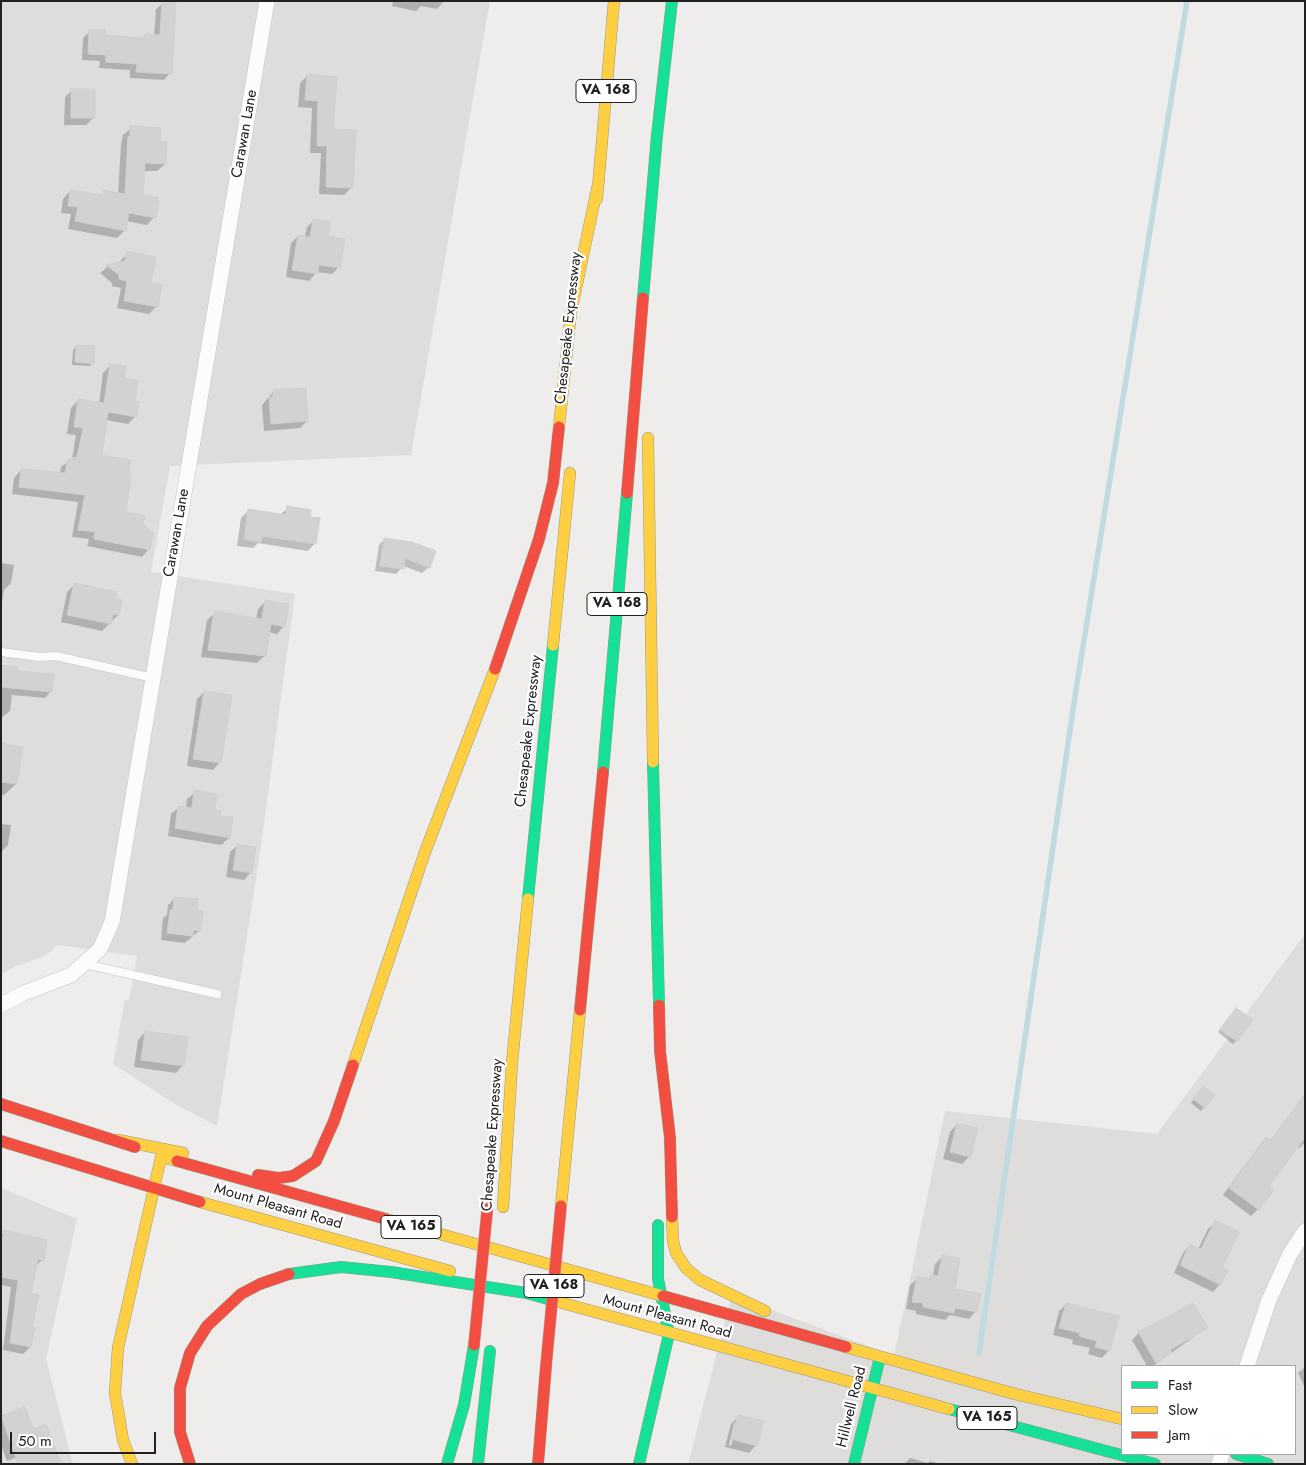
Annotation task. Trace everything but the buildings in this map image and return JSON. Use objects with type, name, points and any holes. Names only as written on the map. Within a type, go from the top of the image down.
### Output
[{"type":"main road","name":"Chesapeake Expressway","points":[[588,288],[614,1]]},
{"type":"main road","name":"VA 168","points":[[538,1464],[658,135],[672,1]]},
{"type":"main road","points":[[118,1140],[182,1153],[256,1174],[280,1178],[293,1176],[310,1167],[316,1161],[334,1120],[425,852],[496,666],[539,539],[554,483],[571,312],[599,180]]},
{"type":"main road","points":[[638,367],[649,440],[648,534],[660,1051],[657,1129]]},
{"type":"main road","name":"Chesapeake Expressway","points":[[503,1211],[512,1063],[571,456]]},
{"type":"main road","points":[[660,1051],[670,1138],[673,1241],[676,1253],[686,1268],[705,1283],[755,1307],[880,1357]]},
{"type":"main road","points":[[495,1146],[501,1100],[512,1063]]},
{"type":"main road","name":"Mount Pleasant Road","points":[[1,1104],[118,1140],[161,1158],[1015,1394],[1121,1418]]},
{"type":"main road","name":"Mount Pleasant Road","points":[[1,1141],[152,1189],[669,1334],[1121,1455]]},
{"type":"main road","points":[[132,1464],[123,1440],[116,1392],[118,1348],[152,1189],[161,1158]]},
{"type":"main road","points":[[447,1464],[464,1404],[474,1345],[488,1198]]},
{"type":"main road","points":[[639,1464],[669,1334],[658,1279],[658,1214]]},
{"type":"main road","points":[[495,1302],[501,1235]]},
{"type":"main road","points":[[190,1464],[180,1432],[178,1412],[180,1388],[190,1353],[207,1326],[241,1294],[260,1284],[289,1274],[341,1267],[391,1272],[526,1293]]},
{"type":"main road","points":[[478,1464],[491,1344]]},
{"type":"main road","name":"Hillwell Road","points":[[854,1464],[880,1357]]},
{"type":"main road","name":"Mount Pleasant Road","points":[[1122,1455],[1155,1464]]},
{"type":"main road","points":[[1239,1455],[1268,1464]]},
{"type":"street","name":"Carawan Lane","points":[[1,1005],[24,993],[71,976],[100,949],[112,922],[267,1]]},
{"type":"street","points":[[1247,1365],[1269,1300],[1290,1254],[1305,1231]]},
{"type":"lane","points":[[1,652],[39,657],[56,656],[153,678]]},
{"type":"lane","points":[[85,964],[217,994]]},
{"type":"shaded area","points":[[1,1],[490,1],[411,455],[170,466],[151,572],[295,594],[259,860],[217,1126],[175,1104],[113,1064],[125,1000],[129,1000],[137,956],[58,945],[45,956],[14,967],[1,975]]},
{"type":"shaded area","points":[[1305,934],[1305,1464],[688,1464],[732,1295],[894,1356],[945,1111],[1157,1134]]},
{"type":"shaded area","points":[[1,1188],[77,1219],[46,1359],[73,1464],[1,1464]]},
{"type":"waterway","points":[[979,1353],[1075,696],[1187,1]]},
{"type":"traffic: fast","points":[[643,298],[657,135],[672,1]]},
{"type":"traffic: fast","points":[[603,772],[627,493]]},
{"type":"traffic: fast","points":[[528,899],[553,645]]},
{"type":"traffic: fast","points":[[653,762],[659,1005]]},
{"type":"traffic: fast","points":[[639,1464],[669,1334],[658,1279],[658,1225]]},
{"type":"traffic: fast","points":[[289,1274],[341,1267],[391,1272],[526,1293],[555,1301]]},
{"type":"traffic: fast","points":[[447,1464],[464,1405],[474,1345]]},
{"type":"traffic: fast","points":[[478,1464],[490,1351]]},
{"type":"traffic: fast","points":[[854,1464],[880,1357]]},
{"type":"traffic: fast","points":[[949,1409],[1121,1455]]},
{"type":"traffic: fast","points":[[1121,1455],[1155,1464]]},
{"type":"traffic: fast","points":[[1239,1455],[1268,1464]]},
{"type":"traffic: slow","points":[[597,199],[614,1]]},
{"type":"traffic: slow","points":[[559,427],[571,312],[599,180]]},
{"type":"traffic: slow","points":[[648,438],[653,762]]},
{"type":"traffic: slow","points":[[553,645],[570,473]]},
{"type":"traffic: slow","points":[[353,1065],[425,852],[495,669]]},
{"type":"traffic: slow","points":[[503,1207],[512,1063],[528,899]]},
{"type":"traffic: slow","points":[[561,1206],[580,1010]]},
{"type":"traffic: slow","points":[[118,1140],[183,1153]]},
{"type":"traffic: slow","points":[[132,1464],[123,1440],[115,1393],[118,1348],[161,1157],[177,1161]]},
{"type":"traffic: slow","points":[[200,1202],[450,1271]]},
{"type":"traffic: slow","points":[[672,1217],[673,1241],[676,1253],[686,1268],[700,1280],[765,1311]]},
{"type":"traffic: slow","points":[[386,1219],[663,1296]]},
{"type":"traffic: slow","points":[[555,1301],[949,1409]]},
{"type":"traffic: slow","points":[[846,1347],[1015,1394],[1121,1419]]},
{"type":"traffic: jam","points":[[627,493],[643,298]]},
{"type":"traffic: jam","points":[[495,669],[539,539],[553,483],[559,427]]},
{"type":"traffic: jam","points":[[580,1010],[603,772]]},
{"type":"traffic: jam","points":[[659,1005],[660,1051],[670,1138],[672,1217]]},
{"type":"traffic: jam","points":[[258,1175],[279,1178],[293,1176],[316,1161],[334,1121],[353,1065]]},
{"type":"traffic: jam","points":[[1,1104],[135,1147]]},
{"type":"traffic: jam","points":[[1,1141],[200,1202]]},
{"type":"traffic: jam","points":[[177,1161],[386,1219]]},
{"type":"traffic: jam","points":[[474,1345],[488,1202]]},
{"type":"traffic: jam","points":[[546,1366],[561,1206]]},
{"type":"traffic: jam","points":[[190,1464],[180,1432],[180,1388],[190,1353],[207,1326],[241,1294],[260,1284],[289,1274]]},
{"type":"traffic: jam","points":[[663,1296],[846,1347]]},
{"type":"traffic: jam","points":[[538,1464],[546,1366]]}]
